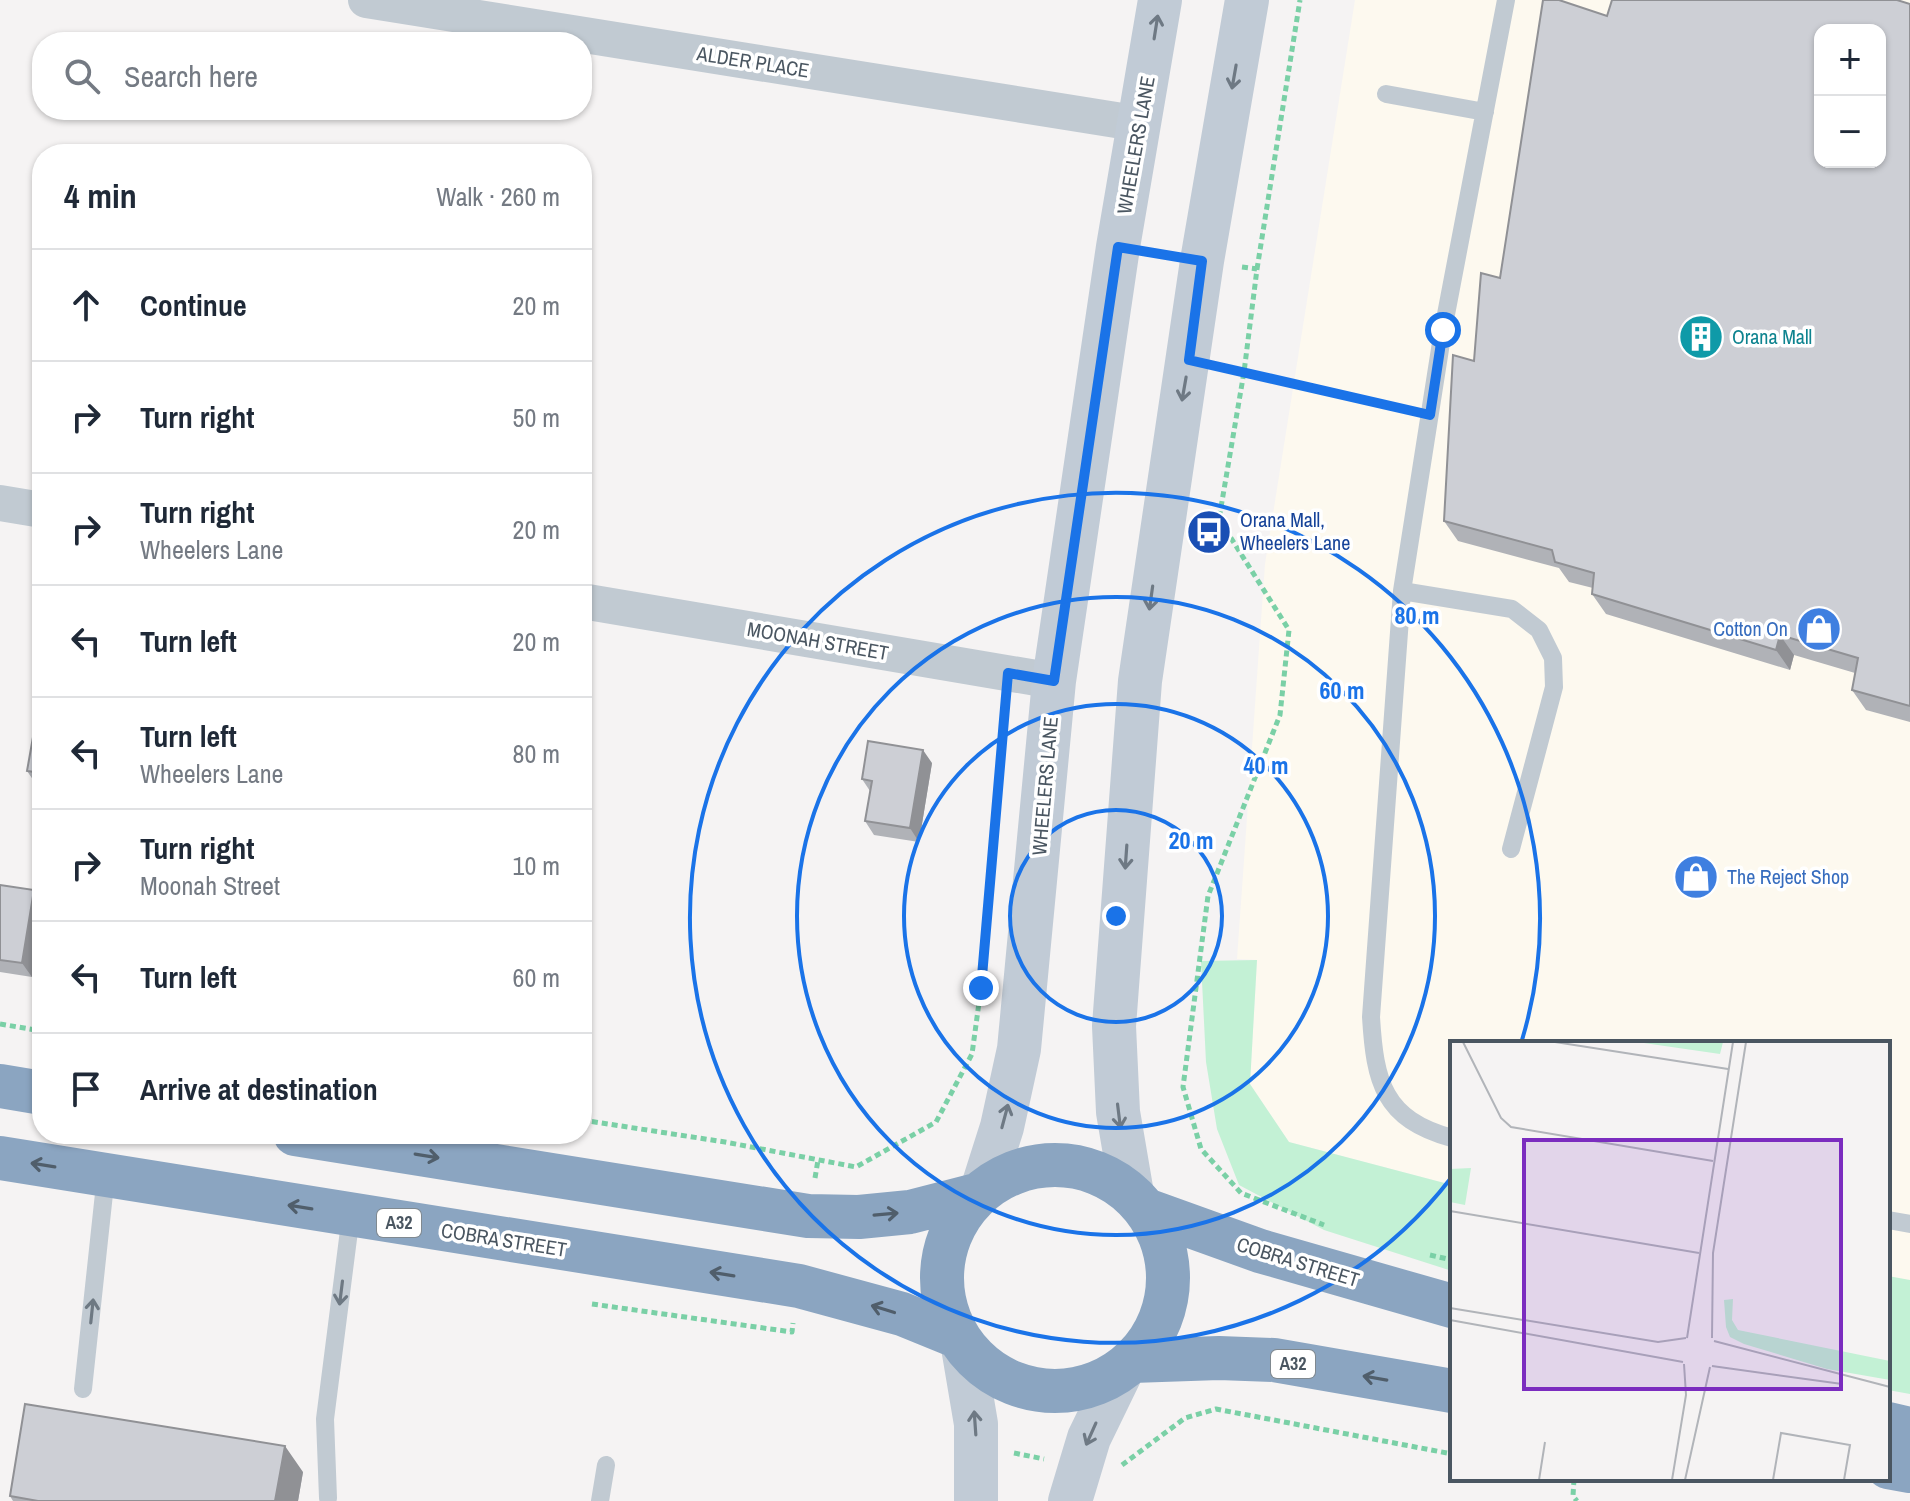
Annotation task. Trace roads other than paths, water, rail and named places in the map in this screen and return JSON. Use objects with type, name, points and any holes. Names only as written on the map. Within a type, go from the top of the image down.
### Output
[{"type":"highway","points":[[0,1086],[32,1091]]},
{"type":"highway","name":"A32","points":[[358,1144],[808,1216],[859,1217],[910,1212],[979,1192]]},
{"type":"highway","name":"COBRA STREET","points":[[0,1158],[799,1286],[902,1314],[960,1341]]},
{"type":"highway","name":"A32","points":[[1058,1164],[1085,1168],[1110,1178],[1139,1202],[1160,1234],[1167,1260],[1168,1288],[1163,1315],[1150,1340],[1127,1366],[1103,1381],[1061,1392],[1016,1385],[978,1363],[960,1341],[944,1307],[940,1277],[945,1247],[957,1218],[979,1192],[1005,1175],[1030,1167],[1058,1164]]},
{"type":"highway","name":"COBRA STREET","points":[[1139,1202],[1260,1251],[1450,1305]]},
{"type":"highway","name":"A32","points":[[1127,1366],[1219,1358],[1274,1360],[1450,1391]]},
{"type":"highway","points":[[1890,1424],[1910,1429]]},
{"type":"highway","points":[[1890,1467],[1910,1471]]},
{"type":"main road","name":"WHEELERS LANE","points":[[979,1192],[1002,1127],[1019,1049],[1054,681],[1118,247],[1160,0]]},
{"type":"main road","points":[[1139,1202],[1120,1126],[1115,1071],[1116,980],[1140,681],[1202,261],[1247,0]]},
{"type":"main road","points":[[960,1341],[972,1393],[976,1501]]},
{"type":"main road","points":[[1074,1483],[1089,1438],[1127,1366]]},
{"type":"street","name":"ALDER PLACE","points":[[366,0],[566,32]]},
{"type":"street","name":"ALDER PLACE","points":[[592,36],[1141,124]]},
{"type":"street","points":[[0,503],[32,508]]},
{"type":"street","name":"MOONAH STREET","points":[[592,603],[1054,681]]},
{"type":"lane","points":[[1450,1137],[1402,1116],[1383,1089],[1373,1053],[1371,1017],[1402,591],[1430,415],[1506,0]]},
{"type":"lane","points":[[1386,94],[1485,112]]},
{"type":"lane","points":[[1402,591],[1512,609],[1539,630],[1553,658],[1554,687],[1511,849]]},
{"type":"lane","points":[[83,1389],[106,1175]]},
{"type":"lane","points":[[328,1498],[325,1419],[351,1215]]},
{"type":"lane","points":[[1890,1220],[1910,1224]]},
{"type":"lane","points":[[600,1501],[606,1465]]},
{"type":"place","name":"Orana Mall","points":[[1701,337]]},
{"type":"place","name":"Orana Mall, Wheelers Lane","points":[[1209,532]]},
{"type":"place","name":"Cotton On","points":[[1819,629]]},
{"type":"place","name":"The Reject Shop","points":[[1696,877]]}]
